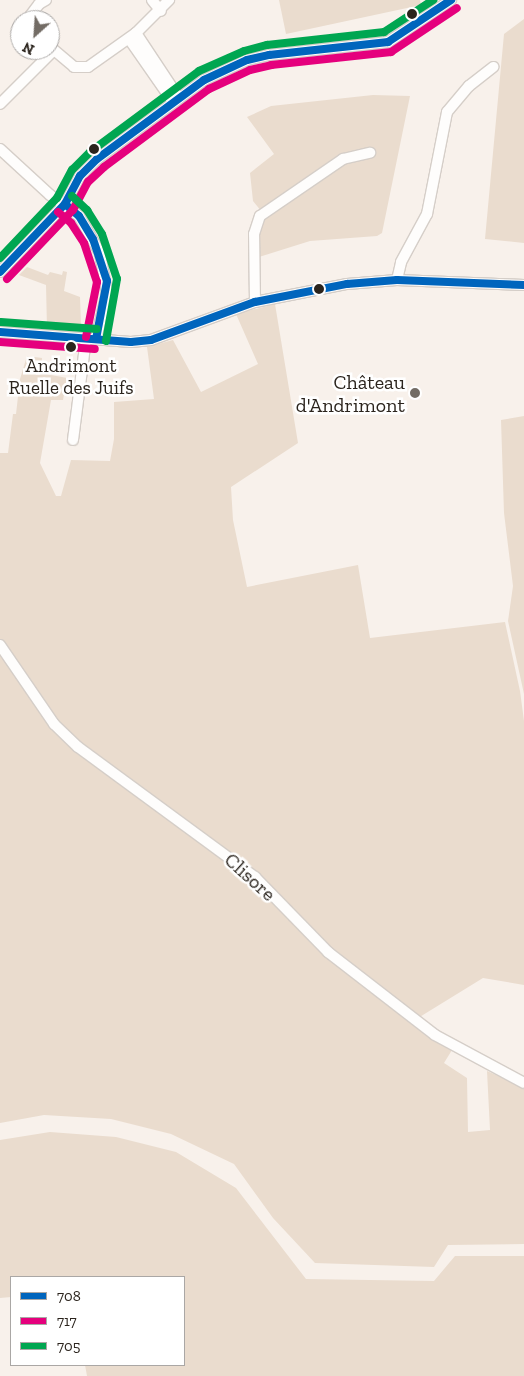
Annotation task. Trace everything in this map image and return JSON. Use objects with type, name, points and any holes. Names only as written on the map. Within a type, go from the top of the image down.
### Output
[{"type":"street","points":[[34,10],[38,4],[46,0]]},
{"type":"street","points":[[152,0],[161,11]]},
{"type":"street","points":[[60,55],[80,69],[132,36],[161,11],[169,0]]},
{"type":"street","points":[[0,272],[65,204],[80,176],[97,160],[204,80],[247,60],[388,42],[451,0]]},
{"type":"street","points":[[132,36],[176,100]]},
{"type":"street","points":[[0,104],[42,60]]},
{"type":"street","points":[[397,280],[401,262],[427,214],[447,112],[469,86],[493,67]]},
{"type":"street","points":[[0,149],[79,216],[100,253],[107,280],[91,339],[73,440]]},
{"type":"street","points":[[255,302],[254,234],[260,216],[343,158],[370,153]]},
{"type":"street","points":[[0,332],[131,342],[151,340],[255,302],[347,284],[397,280],[524,285]]},
{"type":"street","name":"Clisore","points":[[0,644],[54,724],[78,748],[255,877],[328,952],[435,1035],[524,1083]]},
{"type":"shaded area","points":[[279,0],[420,0],[421,5],[286,34]]},
{"type":"shaded area","points":[[524,19],[524,243],[485,239],[504,34]]},
{"type":"shaded area","points":[[373,95],[410,96],[382,233],[377,236],[310,241],[259,257],[259,229],[266,217],[253,201],[250,173],[274,154],[247,117],[271,106]]},
{"type":"shaded area","points":[[27,267],[48,275],[50,272],[62,275],[63,271],[67,272],[64,291],[80,297],[81,327],[78,330],[47,329],[46,285],[19,275]]},
{"type":"shaded area","points":[[275,304],[298,443],[231,487],[233,520],[247,587],[358,565],[370,638],[505,622],[520,691],[524,721],[524,985],[483,978],[418,1018],[328,947],[263,880],[210,837],[93,756],[64,731],[0,640],[0,453],[8,453],[13,414],[16,414],[20,379],[27,356],[42,358],[41,373],[67,378],[63,400],[51,400],[40,463],[56,496],[61,496],[71,460],[110,461],[114,439],[114,402],[154,399],[147,347],[173,340],[201,392],[258,364],[236,314]]},
{"type":"shaded area","points":[[524,416],[524,694],[508,621],[513,586],[504,513],[501,420]]},
{"type":"shaded area","points":[[0,649],[40,713],[83,755],[259,885],[422,1031],[452,1050],[444,1063],[467,1078],[468,1132],[490,1130],[487,1071],[524,1087],[524,1244],[448,1245],[434,1267],[315,1263],[273,1218],[234,1164],[171,1134],[111,1119],[44,1115],[0,1123]]},
{"type":"shaded area","points":[[50,1132],[116,1137],[176,1152],[236,1188],[306,1279],[434,1281],[455,1256],[524,1256],[524,1376],[87,1376],[85,1366],[185,1366],[185,1276],[10,1276],[10,1297],[0,1298],[0,1140]]},
{"type":"transit line","name":"705","points":[[0,258],[57,198],[72,170],[90,152],[199,71],[244,51],[267,45],[384,32],[433,0]]},
{"type":"transit line","name":"708","points":[[0,272],[65,204],[80,176],[97,159],[204,80],[247,60],[269,55],[388,42],[451,0]]},
{"type":"transit line","name":"717","points":[[7,279],[73,210],[88,182],[104,167],[209,89],[250,70],[271,65],[391,52],[457,8]]},
{"type":"transit line","name":"705","points":[[72,196],[87,210],[102,234],[117,279],[106,341]]},
{"type":"transit line","name":"708","points":[[65,204],[79,216],[93,239],[107,281],[96,339]]},
{"type":"transit line","name":"717","points":[[58,212],[71,223],[84,243],[97,282],[86,337]]},
{"type":"transit line","name":"708","points":[[0,332],[131,342],[151,340],[255,302],[347,284],[397,280],[524,285]]},
{"type":"transit line","name":"705","points":[[1,322],[97,329]]},
{"type":"transit line","name":"717","points":[[0,342],[95,349]]},
{"type":"place","name":"Andrimont Ruelle des Juifs","points":[[71,347]]},
{"type":"place","name":"Château d'Andrimont","points":[[415,393]]}]
